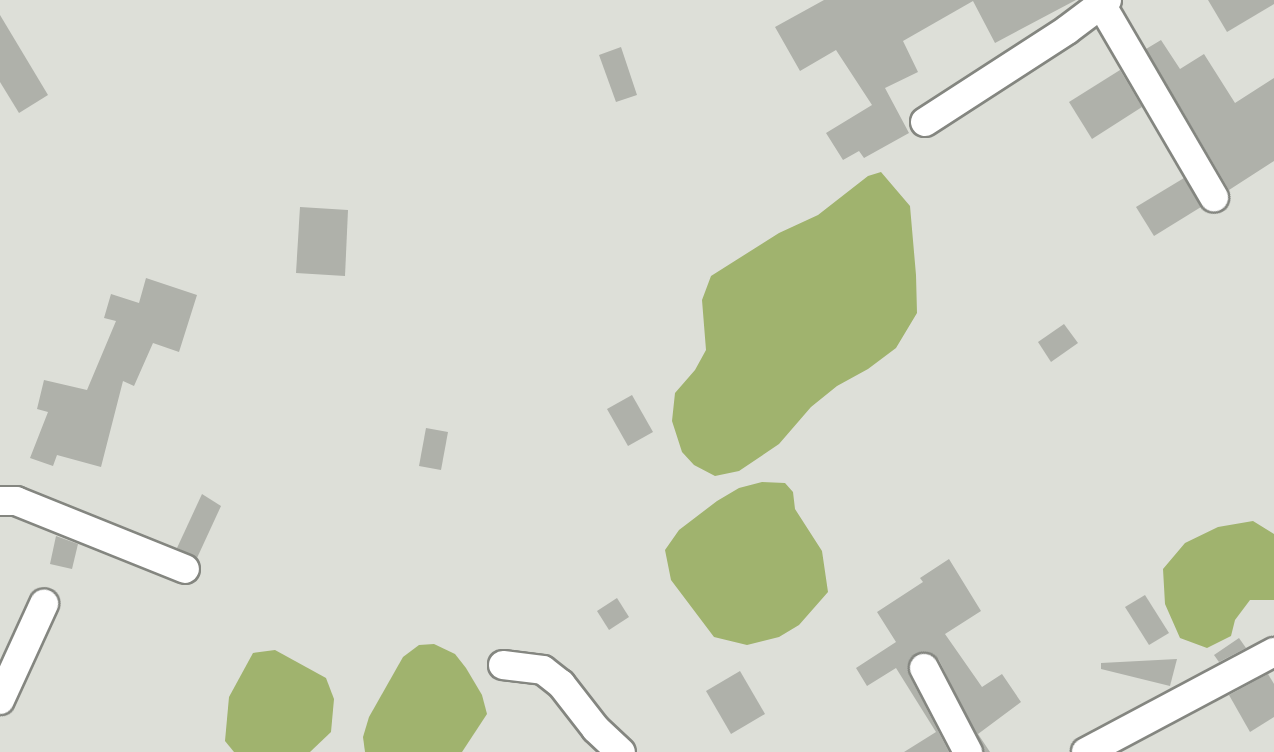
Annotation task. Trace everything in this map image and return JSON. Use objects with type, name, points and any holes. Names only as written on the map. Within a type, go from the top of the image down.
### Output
[{"type":"street","points":[[926,122],[1067,30],[1104,2],[1214,197]]},
{"type":"street","points":[[0,501],[16,501],[185,569]]},
{"type":"street","points":[[0,700],[44,604]]},
{"type":"street","points":[[1086,752],[1274,652]]},
{"type":"street","points":[[503,665],[543,670],[561,684],[596,729],[621,752]]},
{"type":"street","points":[[924,668],[968,752]]},
{"type":"shaded area","points":[[881,172],[910,206],[916,275],[917,313],[896,348],[868,369],[837,386],[811,407],[779,444],[739,471],[715,476],[694,465],[682,452],[672,421],[675,393],[695,370],[706,350],[702,300],[711,276],[779,233],[818,215],[868,176]]},
{"type":"shaded area","points":[[762,482],[785,483],[793,492],[795,509],[822,551],[828,592],[799,625],[779,637],[747,645],[714,637],[671,580],[665,550],[679,530],[717,501],[739,488]]},
{"type":"shaded area","points":[[1253,521],[1274,534],[1274,600],[1250,600],[1235,620],[1231,636],[1207,648],[1180,638],[1165,604],[1163,569],[1185,543],[1218,527]]},
{"type":"shaded area","points":[[434,644],[455,654],[466,668],[482,695],[487,714],[462,752],[365,752],[363,737],[369,717],[403,657],[419,645]]},
{"type":"shaded area","points":[[275,650],[326,678],[334,699],[331,732],[310,752],[234,752],[225,741],[229,697],[253,653]]},
{"type":"building","points":[[824,0],[1076,0],[995,43],[973,1],[903,41],[918,72],[885,88],[909,133],[864,158],[859,151],[843,160],[826,133],[872,105],[836,50],[800,71],[775,27]]},
{"type":"building","points":[[1208,0],[1274,0],[1274,4],[1227,32]]},
{"type":"building","points":[[0,15],[48,95],[19,113],[0,82]]},
{"type":"building","points":[[1161,40],[1180,69],[1204,54],[1235,103],[1274,78],[1274,161],[1229,190],[1146,49]]},
{"type":"building","points":[[621,47],[637,95],[616,102],[599,55]]},
{"type":"building","points":[[1120,70],[1142,107],[1092,139],[1069,102]]},
{"type":"building","points":[[1184,178],[1201,207],[1154,236],[1136,207]]},
{"type":"building","points":[[300,207],[348,210],[345,276],[296,273]]},
{"type":"building","points":[[146,278],[197,295],[179,352],[153,343],[134,386],[123,381],[101,467],[57,455],[53,466],[30,458],[48,412],[37,409],[44,380],[87,390],[116,321],[104,318],[111,294],[139,303]]},
{"type":"building","points":[[1064,324],[1078,343],[1051,362],[1038,342]]},
{"type":"building","points":[[632,395],[653,432],[628,446],[607,409]]},
{"type":"building","points":[[426,428],[448,432],[441,470],[419,466]]},
{"type":"building","points":[[202,494],[221,506],[197,558],[177,548]]},
{"type":"building","points":[[56,536],[78,544],[72,569],[50,564]]},
{"type":"building","points":[[949,559],[981,611],[945,634],[982,687],[1002,674],[1021,702],[978,734],[990,752],[984,752],[939,660],[932,654],[917,653],[910,660],[909,675],[949,752],[904,752],[936,732],[896,668],[867,686],[856,668],[896,642],[877,612],[923,582],[920,578]]},
{"type":"building","points":[[1145,595],[1169,633],[1149,645],[1125,607]]},
{"type":"building","points":[[617,598],[629,617],[609,630],[597,611]]},
{"type":"building","points":[[1239,638],[1246,648],[1219,662],[1214,655]]},
{"type":"building","points":[[1177,659],[1170,686],[1101,669],[1101,663]]},
{"type":"building","points":[[740,671],[765,714],[731,734],[706,691]]},
{"type":"building","points":[[1268,674],[1274,684],[1274,717],[1250,732],[1229,695]]}]
